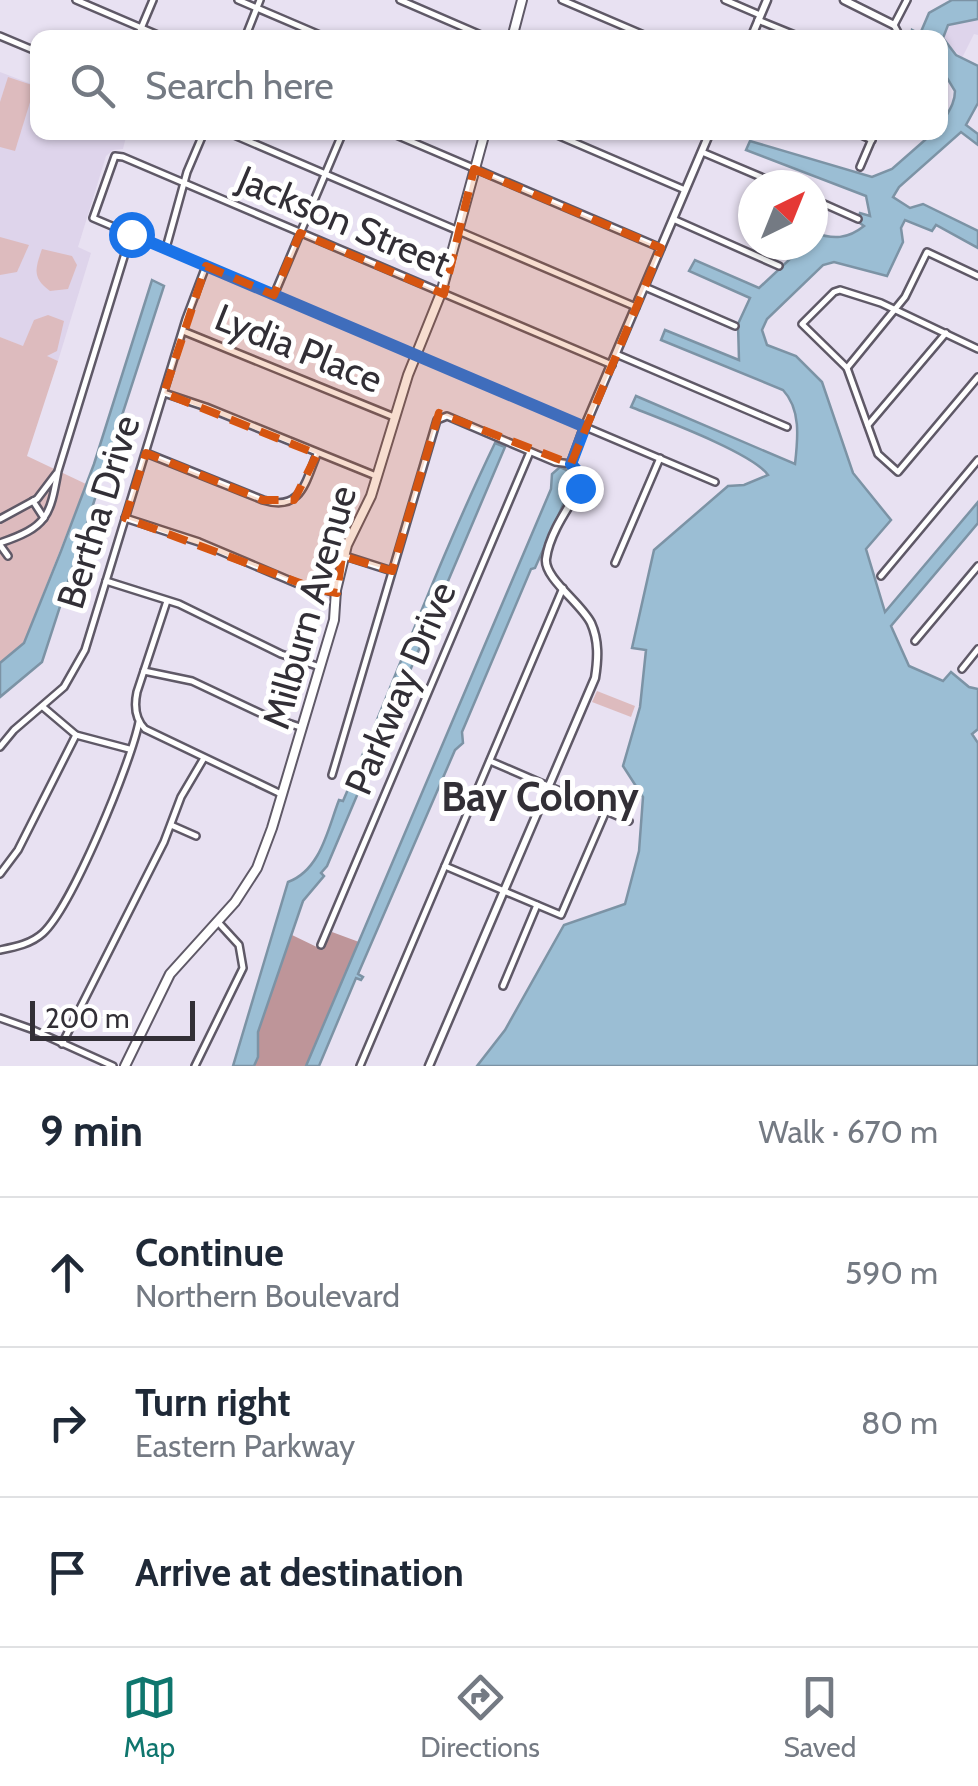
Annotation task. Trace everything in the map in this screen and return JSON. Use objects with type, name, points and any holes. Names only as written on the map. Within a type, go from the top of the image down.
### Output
[{"type":"main road","points":[[514,30],[522,0]]},
{"type":"main road","name":"Milburn Avenue","points":[[125,1066],[170,974],[235,902],[257,868],[334,620],[344,556],[442,292],[482,140]]},
{"type":"street","points":[[76,0],[148,30]]},
{"type":"street","points":[[140,30],[153,0]]},
{"type":"street","points":[[238,0],[308,30]]},
{"type":"street","points":[[247,30],[260,0]]},
{"type":"street","points":[[400,0],[469,30]]},
{"type":"street","points":[[562,0],[631,30]]},
{"type":"street","points":[[724,0],[785,30]]},
{"type":"street","points":[[754,30],[767,0]]},
{"type":"street","points":[[844,0],[894,25],[897,30]]},
{"type":"street","points":[[894,25],[907,0]]},
{"type":"street","points":[[0,36],[30,49]]},
{"type":"street","points":[[166,249],[201,140]]},
{"type":"street","points":[[245,140],[636,307]]},
{"type":"street","points":[[274,295],[340,140]]},
{"type":"street","points":[[407,140],[661,248]]},
{"type":"street","points":[[569,140],[686,190]]},
{"type":"street","points":[[571,464],[707,140]]},
{"type":"street","points":[[860,168],[872,140]]},
{"type":"street","points":[[702,152],[745,170]]},
{"type":"street","name":"Jackson Street","points":[[131,234],[93,218],[115,156],[612,365]]},
{"type":"street","points":[[828,205],[858,218]]},
{"type":"street","points":[[674,219],[779,266]]},
{"type":"street","points":[[8,556],[0,544],[29,531],[52,506],[58,471],[131,234],[716,482]]},
{"type":"street","points":[[847,368],[895,309],[925,254],[932,252],[978,276]]},
{"type":"street","name":"Bertha Drive","points":[[0,748],[14,730],[64,687],[76,670],[206,266]]},
{"type":"street","points":[[645,287],[735,326]]},
{"type":"street","points":[[978,338],[976,348],[895,309],[840,290],[802,324],[847,368],[878,454],[898,472],[978,377]]},
{"type":"street","name":"Lydia Place","points":[[183,331],[394,417]]},
{"type":"street","points":[[868,426],[946,333]]},
{"type":"street","points":[[616,354],[787,427]]},
{"type":"street","points":[[164,393],[376,476]]},
{"type":"street","points":[[332,775],[437,420],[446,416],[555,462],[571,464],[580,474],[580,488],[570,502],[546,562],[550,575],[592,624],[598,662],[590,694],[428,1066]]},
{"type":"street","name":"Parkway Drive","points":[[321,945],[530,452]]},
{"type":"street","points":[[146,453],[281,504],[301,492],[317,454]]},
{"type":"street","points":[[615,563],[660,458]]},
{"type":"street","points":[[881,576],[978,460]]},
{"type":"street","points":[[0,519],[33,501],[58,471]]},
{"type":"street","points":[[33,501],[44,518]]},
{"type":"street","points":[[125,518],[199,542],[298,584],[336,592]]},
{"type":"street","points":[[344,556],[392,571]]},
{"type":"street","points":[[915,641],[978,566]]},
{"type":"street","points":[[106,581],[167,601],[281,654],[320,667]]},
{"type":"street","points":[[360,1066],[563,588]]},
{"type":"street","points":[[0,950],[30,942],[51,924],[109,810],[138,722],[135,702],[167,601]]},
{"type":"street","points":[[962,669],[978,650]]},
{"type":"street","points":[[144,670],[192,682],[264,716],[302,728]]},
{"type":"street","points":[[42,707],[76,735],[129,749]]},
{"type":"street","points":[[138,722],[282,794]]},
{"type":"street","points":[[0,874],[18,850],[76,735]]},
{"type":"street","points":[[62,1044],[181,797],[204,758]]},
{"type":"street","points":[[490,761],[630,820]]},
{"type":"street","points":[[445,866],[561,916],[606,811]]},
{"type":"street","points":[[170,825],[196,836]]},
{"type":"street","points":[[503,986],[538,906]]},
{"type":"street","points":[[195,1066],[242,968],[239,945],[217,921]]},
{"type":"street","points":[[0,1018],[113,1066]]},
{"type":"highlighted area","points":[[474,169],[661,248],[571,464],[439,413],[392,571],[342,556],[337,593],[316,589],[125,518],[146,453],[263,500],[294,500],[317,454],[164,393],[206,266],[274,295],[300,233],[444,294]]},
{"type":"shaded area","points":[[978,19],[978,35],[974,34],[962,58],[948,44],[948,25]]},
{"type":"shaded area","points":[[0,72],[30,83],[30,140],[125,140],[123,149],[106,156],[78,247],[91,253],[58,361],[0,337]]},
{"type":"shaded area","points":[[8,77],[30,84],[30,102],[15,151],[0,147],[0,102]]},
{"type":"shaded area","points":[[0,237],[29,245],[17,272],[0,275]]},
{"type":"shaded area","points":[[42,249],[72,256],[77,265],[68,289],[50,291],[40,282],[37,268]]},
{"type":"shaded area","points":[[48,315],[64,321],[57,351],[47,356],[58,361],[27,456],[86,484],[23,644],[0,664],[0,337],[23,346],[34,320]]},
{"type":"shaded area","points":[[597,691],[635,706],[631,717],[592,702]]},
{"type":"shaded area","points":[[332,932],[359,942],[306,1066],[254,1066],[258,1032],[292,935],[323,950]]},
{"type":"water","points":[[952,0],[978,0],[978,19],[948,25],[946,30],[922,30],[929,13]]},
{"type":"water","points":[[948,45],[956,55],[978,66],[978,103],[966,125],[978,134],[978,145],[961,132],[899,187],[893,197],[910,208],[923,204],[978,231],[978,248],[936,225],[932,231],[905,220],[901,228],[903,242],[887,276],[834,262],[823,265],[767,319],[762,330],[767,345],[796,356],[822,382],[853,473],[891,520],[866,549],[885,612],[978,502],[978,523],[891,626],[909,666],[943,681],[951,672],[969,687],[978,689],[978,729],[972,734],[978,743],[978,1066],[477,1066],[505,1030],[564,925],[625,904],[639,851],[643,797],[623,766],[640,707],[646,650],[632,648],[654,550],[728,486],[744,485],[768,475],[726,447],[631,407],[636,396],[795,464],[795,415],[783,390],[661,340],[665,330],[739,360],[738,324],[750,298],[689,271],[695,260],[759,288],[789,260],[828,260],[828,236],[852,234],[864,226],[857,221],[860,213],[870,216],[866,196],[828,181],[828,170],[798,170],[746,150],[750,141],[872,177],[892,169],[925,140],[948,140],[948,112],[955,91],[948,80]]},
{"type":"water","points":[[152,280],[164,286],[42,662],[0,697],[0,663],[24,643],[61,551],[94,464]]},
{"type":"water","points":[[495,443],[505,447],[321,873],[324,876],[303,901],[258,1032],[258,1057],[254,1066],[233,1066],[288,882],[308,868],[322,847]]},
{"type":"water","points":[[560,467],[573,473],[575,488],[566,498],[535,568],[531,569],[462,732],[463,743],[455,750],[358,974],[363,977],[356,978],[319,1066],[306,1066],[551,489],[552,474]]},
{"type":"district","name":"Bay Colony","points":[[540,796]]},
{"type":"route","points":[[131,234],[585,427],[571,464],[580,474],[580,488]]}]
